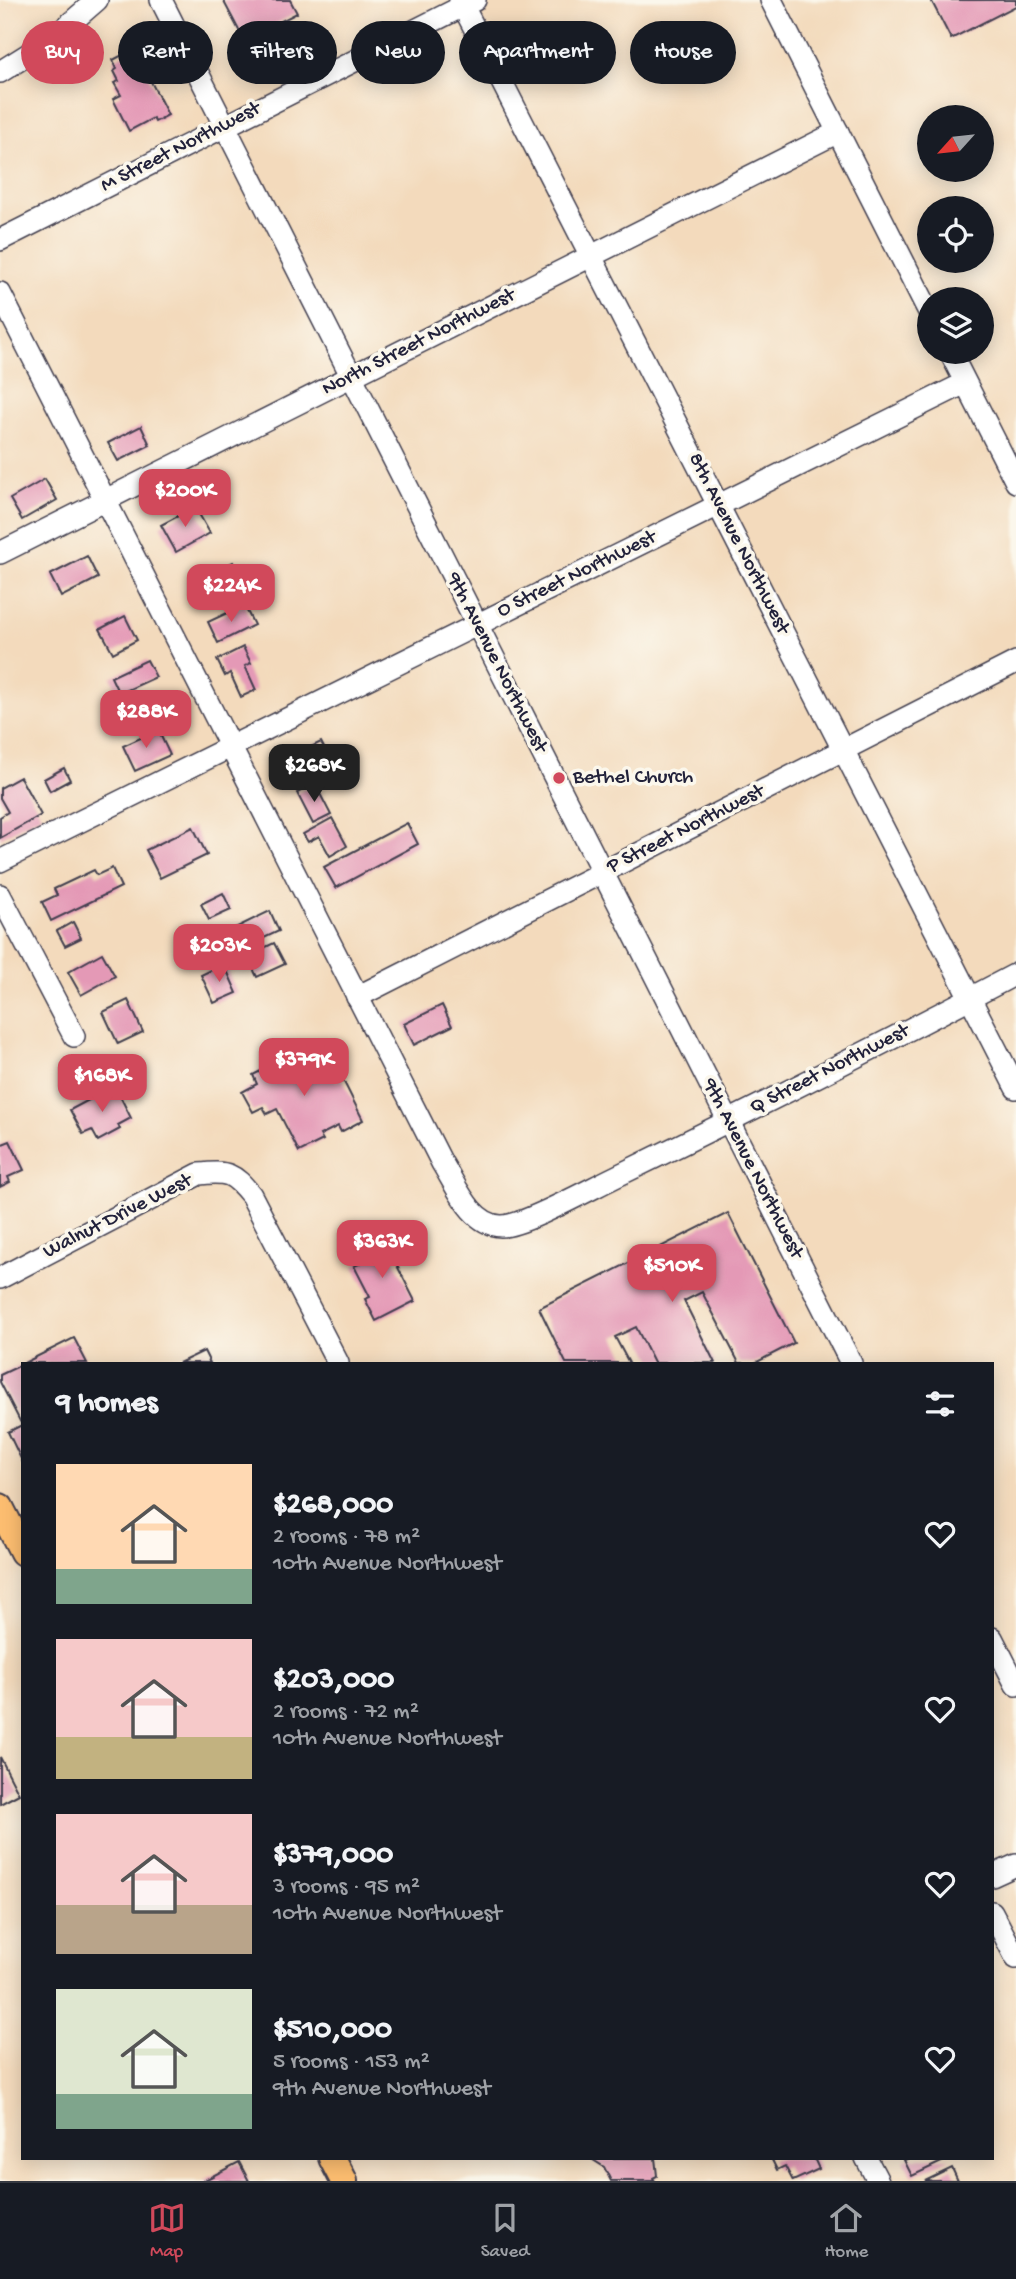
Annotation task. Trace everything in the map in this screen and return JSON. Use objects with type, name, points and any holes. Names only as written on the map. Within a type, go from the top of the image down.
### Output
[{"type":"main road","points":[[0,1507],[21,1548]]},
{"type":"main road","points":[[333,2160],[344,2181]]},
{"type":"street","points":[[0,72],[51,40],[97,0]]},
{"type":"street","name":"9th Avenue Northwest","points":[[161,0],[850,1362]]},
{"type":"street","points":[[771,0],[917,288]]},
{"type":"street","name":"M Street Northwest","points":[[0,240],[466,2]]},
{"type":"street","name":"8th Avenue Northwest","points":[[466,2],[591,256],[1016,1088]]},
{"type":"street","name":"North Street Northwest","points":[[0,553],[838,132]]},
{"type":"street","name":"Q Street Northwest","points":[[0,293],[442,1163],[478,1217],[489,1224],[503,1226],[519,1222],[728,1122],[1016,974]]},
{"type":"street","points":[[956,364],[1016,482]]},
{"type":"street","name":"O Street Northwest","points":[[0,861],[965,383]]},
{"type":"street","name":"P Street Northwest","points":[[357,997],[1016,662]]},
{"type":"street","points":[[0,895],[74,1036]]},
{"type":"street","name":"Walnut Drive West","points":[[0,1278],[200,1174],[223,1171],[237,1178],[251,1195],[337,1362]]},
{"type":"street","points":[[994,1642],[1016,1685]]},
{"type":"street","points":[[994,1875],[1016,1864]]},
{"type":"street","points":[[994,1916],[1016,1958]]},
{"type":"street","points":[[867,2160],[878,2181]]},
{"type":"building","points":[[223,0],[290,0],[297,13],[281,21],[234,21]]},
{"type":"building","points":[[931,0],[1016,0],[1016,6],[951,39]]},
{"type":"building","points":[[118,57],[118,79],[114,71],[117,69],[113,60]]},
{"type":"building","points":[[114,83],[152,84],[168,115],[155,122],[153,118],[129,131],[113,99],[121,95]]},
{"type":"building","points":[[141,426],[150,445],[118,461],[108,443]]},
{"type":"building","points":[[45,479],[57,500],[22,520],[10,499]]},
{"type":"building","points":[[195,507],[210,533],[176,552],[161,525]]},
{"type":"building","points":[[87,556],[98,578],[61,597],[50,575]]},
{"type":"building","points":[[233,562],[246,590],[218,604],[212,591],[199,597],[192,582]]},
{"type":"building","points":[[244,605],[254,625],[218,643],[208,622]]},
{"type":"building","points":[[125,616],[137,640],[113,653],[100,629]]},
{"type":"building","points":[[243,647],[251,663],[245,666],[256,690],[241,697],[230,673],[225,676],[217,660]]},
{"type":"building","points":[[147,660],[156,677],[119,694],[111,677]]},
{"type":"building","points":[[158,730],[170,755],[135,771],[123,746]]},
{"type":"building","points":[[321,742],[333,765],[292,786],[280,762]]},
{"type":"building","points":[[64,768],[70,780],[50,791],[44,779]]},
{"type":"building","points":[[20,777],[41,815],[0,838],[0,817],[8,812],[0,798],[0,788]]},
{"type":"building","points":[[315,784],[331,815],[313,824],[297,793]]},
{"type":"building","points":[[332,818],[347,846],[330,856],[319,836],[308,842],[303,834]]},
{"type":"building","points":[[407,823],[418,844],[336,888],[324,867]]},
{"type":"building","points":[[193,827],[207,855],[160,878],[146,850]]},
{"type":"building","points":[[112,868],[121,887],[51,921],[42,902],[57,895],[54,889],[94,870],[97,875]]},
{"type":"building","points":[[223,893],[231,910],[209,920],[201,904]]},
{"type":"building","points":[[270,911],[279,931],[236,951],[227,932]]},
{"type":"building","points":[[73,922],[81,938],[65,946],[57,931]]},
{"type":"building","points":[[274,943],[285,964],[257,977],[247,956]]},
{"type":"building","points":[[102,953],[115,976],[81,995],[68,972]]},
{"type":"building","points":[[224,964],[237,993],[214,1003],[201,975]]},
{"type":"building","points":[[128,1000],[143,1032],[118,1044],[103,1012]]},
{"type":"building","points":[[442,1005],[452,1026],[414,1045],[404,1024]]},
{"type":"building","points":[[320,1049],[336,1081],[342,1078],[363,1120],[341,1132],[338,1126],[320,1135],[323,1140],[299,1152],[277,1109],[267,1114],[263,1107],[253,1112],[242,1092],[257,1084],[253,1075],[293,1054],[297,1061]]},
{"type":"building","points":[[115,1086],[131,1118],[118,1125],[120,1129],[98,1141],[92,1130],[83,1134],[70,1110]]},
{"type":"building","points":[[10,1141],[24,1170],[8,1177],[10,1182],[0,1187],[0,1145]]},
{"type":"building","points":[[728,1213],[794,1343],[757,1362],[738,1362],[702,1292],[684,1301],[714,1362],[654,1362],[636,1327],[615,1337],[628,1362],[566,1362],[539,1308]]},
{"type":"building","points":[[383,1238],[415,1301],[376,1321],[365,1299],[370,1297],[354,1266],[359,1264],[354,1254]]},
{"type":"building","points":[[74,1338],[86,1362],[26,1362]]},
{"type":"building","points":[[204,1351],[210,1362],[181,1362]]},
{"type":"building","points":[[21,1365],[21,1423],[0,1382],[0,1375]]},
{"type":"building","points":[[21,1426],[21,1459],[8,1432]]},
{"type":"building","points":[[0,1757],[19,1794],[0,1804]]},
{"type":"building","points":[[593,2160],[655,2160],[657,2176],[653,2178],[655,2181],[611,2181],[604,2167]]},
{"type":"building","points":[[772,2160],[815,2160],[819,2169],[793,2181],[785,2166],[777,2170]]},
{"type":"building","points":[[904,2160],[946,2160],[912,2176]]},
{"type":"building","points":[[239,2162],[249,2181],[203,2181]]},
{"type":"building","points":[[952,2168],[958,2181],[925,2181]]},
{"type":"place","name":"Bethel Church","points":[[559,778]]}]
